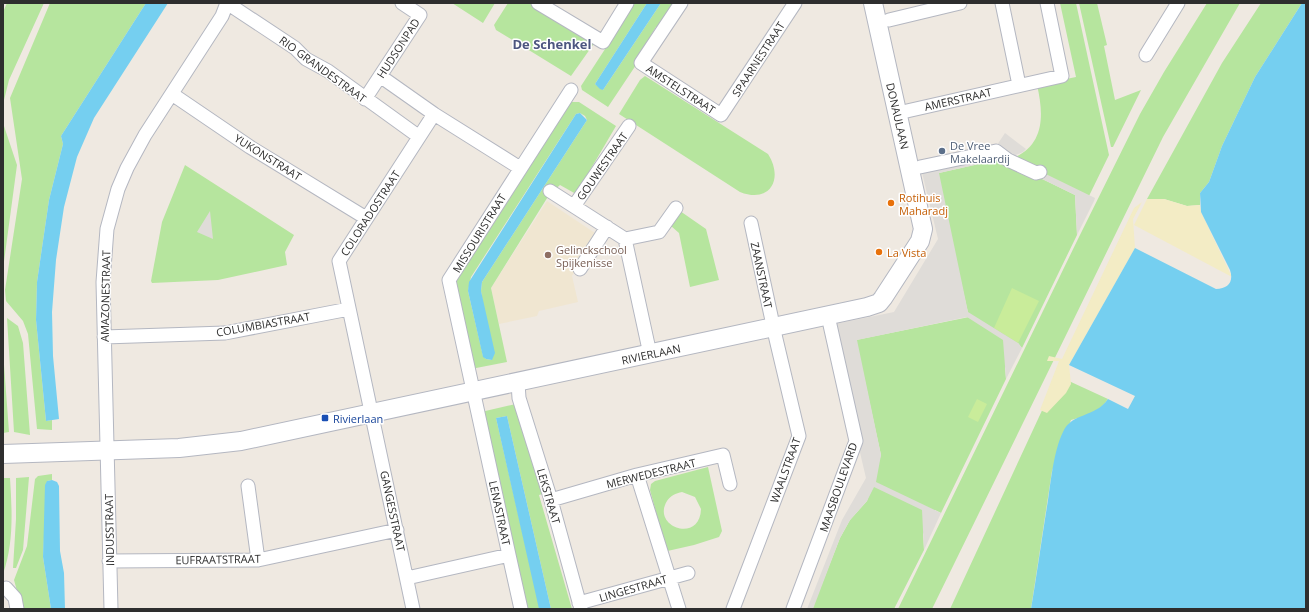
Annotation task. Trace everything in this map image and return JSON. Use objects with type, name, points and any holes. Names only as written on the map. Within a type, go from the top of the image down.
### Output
[{"type":"street","name":"AMAZONESTRAAT","points":[[108,452],[104,337],[104,255],[107,229],[112,209],[127,168],[145,135],[222,16],[227,3]]},
{"type":"street","name":"RIO GRANDESTRAAT","points":[[227,3],[295,48],[306,59],[328,71],[418,136]]},
{"type":"street","name":"HUDSONPAD","points":[[365,99],[420,15],[402,3]]},
{"type":"street","points":[[538,3],[603,42],[627,3]]},
{"type":"street","name":"AMSTELSTRAAT","points":[[681,3],[641,63],[721,115]]},
{"type":"street","name":"SPAARNESTRAAT","points":[[721,115],[795,3]]},
{"type":"street","name":"DONAULAAN","points":[[873,3],[923,229]]},
{"type":"street","points":[[889,20],[960,3]]},
{"type":"street","points":[[1002,3],[1019,86]]},
{"type":"street","name":"AMERSTRAAT","points":[[898,112],[1062,76],[1047,3]]},
{"type":"street","points":[[1146,55],[1178,3]]},
{"type":"street","points":[[380,76],[434,114],[520,168]]},
{"type":"street","name":"MISSOURISTRAAT","points":[[473,392],[449,280],[571,90]]},
{"type":"street","name":"YUKONSTRAAT","points":[[172,94],[250,146],[366,218]]},
{"type":"street","name":"COLORADOSTRAAT","points":[[372,414],[339,261],[418,136],[434,114]]},
{"type":"street","name":"GOUWESTRAAT","points":[[574,206],[629,126]]},
{"type":"street","points":[[920,167],[996,151],[1008,160],[1036,173],[1040,172]]},
{"type":"street","name":"GOUWESTRAAT","points":[[550,191],[625,239]]},
{"type":"street","points":[[650,354],[625,239],[660,232],[676,208]]},
{"type":"street","name":"ZAANSTRAAT","points":[[751,223],[773,328]]},
{"type":"street","points":[[580,269],[607,227]]},
{"type":"street","name":"RIVIERLAAN","points":[[3,454],[108,452],[178,448],[241,441],[828,316],[879,303],[920,241],[923,229]]},
{"type":"street","name":"COLUMBIASTRAAT","points":[[104,337],[225,333],[349,309]]},
{"type":"street","name":"MAASBOULEVARD","points":[[793,609],[856,441],[828,316]]},
{"type":"street","name":"WAALSTRAAT","points":[[733,609],[799,436],[773,328]]},
{"type":"street","name":"LEKSTRAAT","points":[[518,382],[519,398],[551,500],[580,606]]},
{"type":"street","name":"LENASTRAAT","points":[[407,578],[509,555],[473,392]]},
{"type":"street","name":"GANGESSTRAAT","points":[[372,414],[414,609]]},
{"type":"street","name":"INDUSSTRAAT","points":[[108,452],[111,609]]},
{"type":"street","name":"MERWEDESTRAAT","points":[[551,500],[637,475],[724,455],[730,484]]},
{"type":"street","points":[[637,475],[679,609]]},
{"type":"street","points":[[248,486],[258,560]]},
{"type":"street","name":"EUFRAATSTRAAT","points":[[109,561],[258,560],[397,530]]},
{"type":"street","points":[[509,555],[521,609]]},
{"type":"street","name":"LINGESTRAAT","points":[[580,606],[688,572]]},
{"type":"street","points":[[6,588],[15,598],[17,609]]},
{"type":"shaded area","points":[[1005,133],[1026,149],[1023,152],[1011,157],[1095,198],[1094,201],[1077,235],[1075,195],[1001,159],[939,173],[968,312],[1018,343],[1022,348],[1006,379],[1003,340],[967,317],[857,340],[881,455],[876,482],[941,513],[924,550],[922,510],[874,487],[867,501],[850,520],[840,538],[813,609],[807,609],[842,520],[866,478],[830,325],[894,312],[938,239],[919,160],[997,145]]},
{"type":"shaded area","name":"Gelinckschool Spijkenisse","points":[[547,201],[598,235],[572,276],[578,302],[539,311],[537,316],[499,324],[491,288]]},
{"type":"shaded area","points":[[210,211],[213,239],[197,232]]},
{"type":"green space","points":[[7,3],[44,3],[9,80],[4,100],[4,126],[17,165],[3,269],[3,12]]},
{"type":"green space","points":[[50,3],[146,3],[61,136],[63,144],[49,200],[37,282],[36,320],[46,421],[52,420],[52,430],[37,429],[28,334],[23,321],[6,301],[5,290],[22,179],[10,98]]},
{"type":"green space","points":[[452,3],[495,3],[483,23]]},
{"type":"green space","points":[[508,3],[531,3],[595,42],[571,76],[496,30],[494,25]]},
{"type":"green space","points":[[635,3],[647,3],[595,84],[603,90],[661,3],[677,3],[660,29],[656,27],[651,35],[654,38],[608,107],[582,90],[581,86]]},
{"type":"green space","points":[[1060,3],[1076,3],[1109,155],[1089,196],[1011,159],[1022,153],[1036,138],[1041,118],[1041,107],[1037,85],[1076,77]]},
{"type":"green space","points":[[1079,3],[1097,3],[1107,45],[1104,46],[1115,100],[1141,90],[1113,147],[1111,147]]},
{"type":"green space","points":[[1207,3],[1240,3],[1163,137],[932,609],[898,609],[1140,114]]},
{"type":"green space","points":[[1261,3],[1302,3],[1255,77],[1222,146],[1209,182],[1200,193],[1200,205],[1187,206],[1164,199],[1147,199],[1222,63]]},
{"type":"green space","points":[[645,76],[768,154],[773,163],[775,172],[771,187],[766,192],[759,195],[750,195],[740,192],[619,114],[640,80]]},
{"type":"green space","points":[[571,102],[579,102],[616,126],[576,194],[560,185],[549,195],[491,288],[507,362],[471,369],[456,288],[457,278]],"holes":[[[580,113],[585,116],[587,120],[482,282],[481,291],[492,360],[486,359],[483,356],[468,291],[471,277],[576,114]]]},
{"type":"green space","points":[[1001,159],[1075,195],[1077,235],[1022,348],[1018,343],[1005,368],[1006,379],[941,513],[935,510],[923,534],[924,550],[894,609],[812,609],[840,538],[850,520],[867,501],[881,455],[856,340],[969,317],[938,181],[939,173]]},
{"type":"green space","points":[[185,165],[294,235],[285,252],[287,265],[218,280],[152,283],[151,281],[162,222]]},
{"type":"green space","points":[[680,211],[706,229],[719,280],[690,287],[679,233],[671,226]]},
{"type":"green space","points":[[1012,288],[1039,301],[1018,343],[994,328]]},
{"type":"green space","points":[[7,318],[18,326],[23,343],[30,435],[14,432]]},
{"type":"green space","points":[[3,351],[9,432],[3,433]]},
{"type":"green space","points":[[1058,376],[1108,399],[1101,408],[1096,411],[1071,420],[1052,471],[1031,609],[950,609]]},
{"type":"green space","points":[[977,399],[987,404],[978,422],[968,417]]},
{"type":"green space","points":[[516,404],[543,494],[539,495],[572,609],[551,609],[507,416],[496,418],[540,609],[524,609],[481,412]]},
{"type":"green space","points":[[708,467],[722,531],[719,537],[694,545],[663,552],[659,523],[650,490],[651,484],[655,481]],"holes":[[[682,492],[695,497],[701,509],[699,520],[693,526],[686,529],[678,528],[670,524],[665,518],[664,510],[668,499],[673,495]]]},
{"type":"green space","points":[[52,474],[52,480],[47,481],[43,557],[51,609],[22,609],[14,580],[27,546],[35,479],[38,476]]},
{"type":"green space","points":[[29,477],[23,550],[16,568],[13,568],[16,519],[16,478]]},
{"type":"green space","points":[[3,478],[10,478],[12,514],[11,538],[7,562],[3,574]]},
{"type":"sand","points":[[1147,199],[1164,199],[1187,206],[1200,205],[1201,212],[1232,277],[1134,225]]},
{"type":"sand","points":[[1142,202],[1133,219],[1135,248],[1069,365],[1071,384],[1066,393],[1047,413],[1040,410],[1059,361],[1047,361],[1049,356],[1062,359],[1134,208]]},
{"type":"water","points":[[146,3],[168,3],[94,118],[77,157],[64,207],[56,260],[52,312],[53,356],[59,419],[46,421],[36,320],[37,282],[49,200],[63,144],[61,136]]},
{"type":"water","points":[[647,3],[661,3],[603,90],[600,89],[595,84]]},
{"type":"water","points":[[1302,3],[1306,3],[1306,609],[1031,609],[1053,465],[1057,447],[1063,432],[1072,421],[1097,409],[1108,399],[1128,409],[1135,396],[1069,365],[1135,248],[1216,289],[1224,288],[1229,284],[1231,278],[1230,270],[1201,212],[1200,193],[1209,182],[1222,146],[1255,77]]},
{"type":"water","points":[[580,113],[587,120],[482,282],[481,291],[495,353],[492,360],[486,359],[483,357],[468,291],[469,282],[576,114]]},
{"type":"water","points":[[507,416],[551,609],[539,609],[496,418]]},
{"type":"water","points":[[52,480],[57,482],[59,486],[60,551],[64,573],[65,609],[51,609],[43,557],[45,485],[47,481]]},
{"type":"place","name":"De Vree Makelaardij","points":[[942,151]]},
{"type":"place","name":"Rotihuis Maharadj","points":[[891,203]]},
{"type":"place","name":"La Vista","points":[[879,252]]},
{"type":"place","name":"Gelinckschool Spijkenisse","points":[[548,255]]},
{"type":"place","name":"Rivierlaan","points":[[325,418]]},
{"type":"district","name":"De Schenkel","points":[[552,44]]}]
